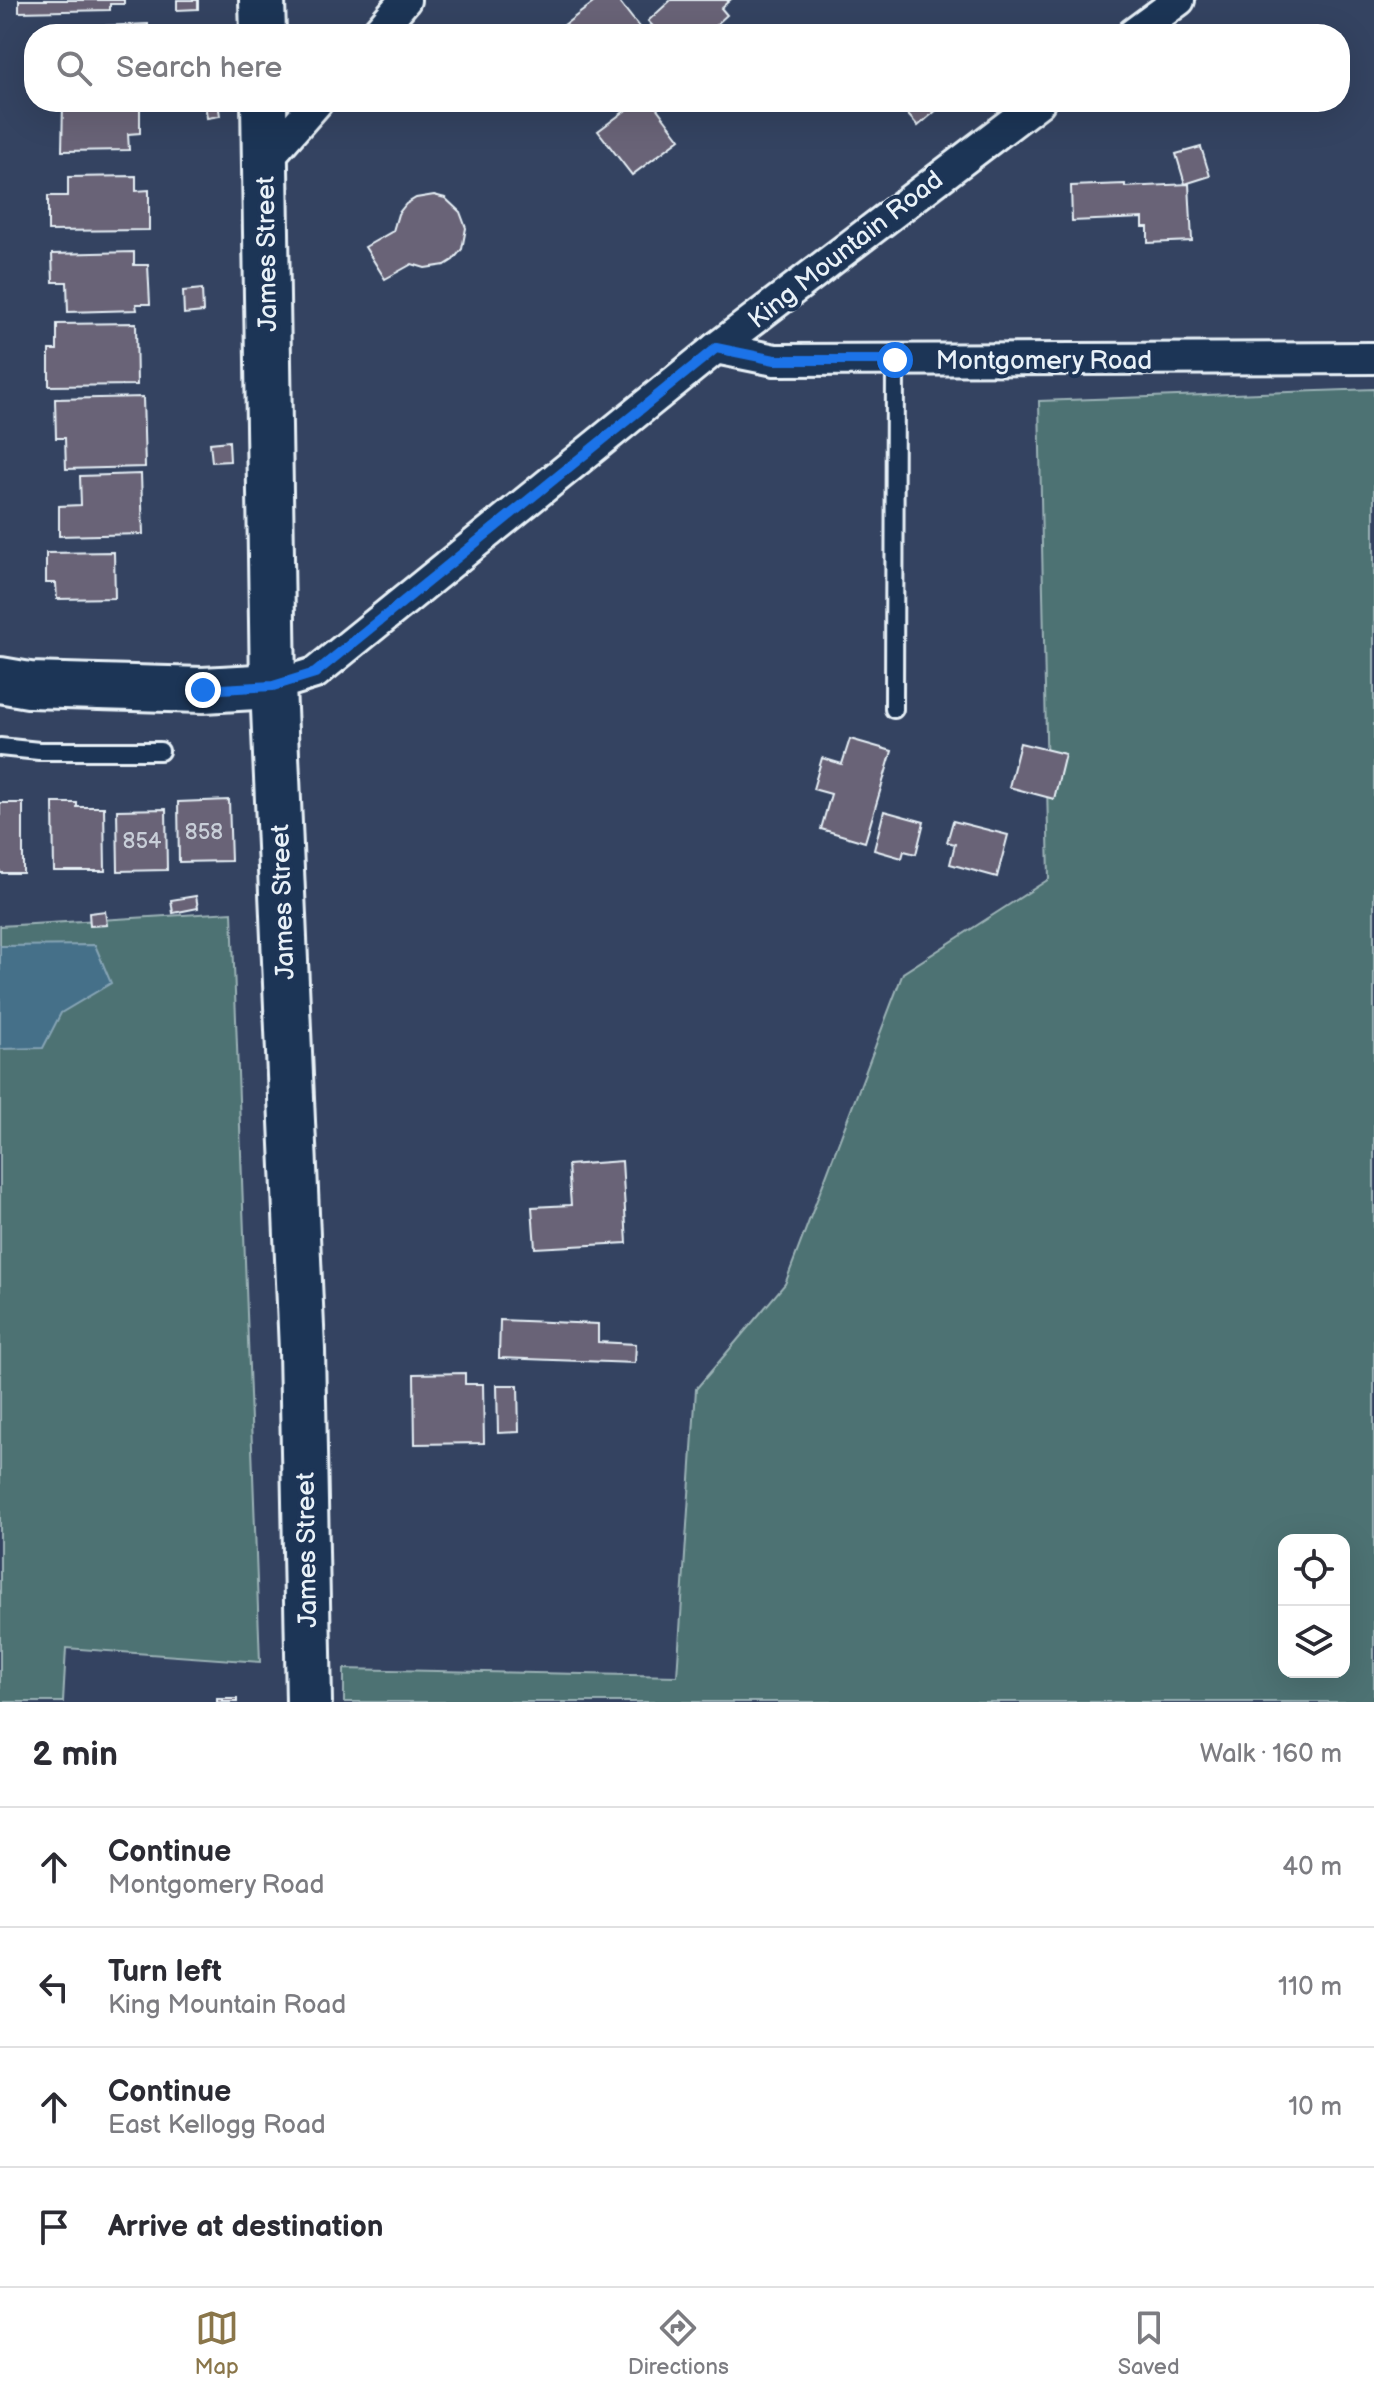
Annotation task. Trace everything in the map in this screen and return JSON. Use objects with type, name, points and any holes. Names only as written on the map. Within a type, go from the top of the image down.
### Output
[{"type":"street","points":[[262,0],[263,24]]},
{"type":"street","points":[[385,24],[405,0]]},
{"type":"street","points":[[1147,24],[1179,0]]},
{"type":"street","name":"James Street","points":[[264,112],[273,686],[302,1350],[309,1702]]},
{"type":"street","points":[[265,161],[308,112]]},
{"type":"street","name":"King Mountain Road","points":[[273,686],[315,673],[716,348],[1026,112]]},
{"type":"street","name":"Montgomery Road","points":[[716,348],[775,360],[1374,358]]},
{"type":"street","points":[[0,680],[29,685],[203,690],[273,686]]},
{"type":"lane","points":[[894,709],[895,360]]},
{"type":"lane","points":[[0,747],[39,751],[160,751]]},
{"type":"green space","points":[[1374,389],[1374,1702],[344,1702],[344,1669],[677,1676],[696,1389],[785,1284],[903,973],[1049,879],[1039,401]]},
{"type":"green space","points":[[232,912],[260,1662],[66,1648],[63,1702],[0,1702],[0,926]]},
{"type":"water","points":[[95,945],[111,983],[61,1013],[43,1048],[0,1049],[0,946]]},
{"type":"building","points":[[19,0],[124,0],[124,4],[110,4],[110,10],[19,12]]},
{"type":"building","points":[[177,0],[198,0],[198,9],[177,10]]},
{"type":"building","points":[[597,0],[618,0],[637,24],[566,24]]},
{"type":"building","points":[[671,0],[730,0],[721,8],[727,15],[717,24],[651,24],[648,21]]},
{"type":"building","points":[[63,112],[140,112],[140,133],[128,134],[129,150],[62,151]]},
{"type":"building","points":[[206,112],[219,112],[220,116],[207,118]]},
{"type":"building","points":[[624,112],[660,112],[680,139],[632,175],[598,131]]},
{"type":"building","points":[[906,112],[934,112],[918,126]]},
{"type":"building","points":[[1201,147],[1210,176],[1185,184],[1176,154]]},
{"type":"building","points":[[136,176],[136,191],[149,190],[149,230],[48,231],[48,196],[68,196],[68,177]]},
{"type":"building","points":[[1125,184],[1125,187],[1189,184],[1192,241],[1148,243],[1148,227],[1143,227],[1143,218],[1072,221],[1071,186]]},
{"type":"building","points":[[434,195],[445,198],[460,212],[466,228],[462,249],[445,265],[425,268],[412,264],[385,279],[365,247],[393,231],[398,214],[406,204],[416,198]]},
{"type":"building","points":[[134,252],[134,265],[148,265],[150,304],[136,304],[137,310],[68,312],[67,282],[53,282],[52,254]]},
{"type":"building","points":[[202,289],[203,312],[184,314],[183,291]]},
{"type":"building","points":[[136,323],[137,385],[49,386],[49,350],[57,350],[57,324]]},
{"type":"building","points":[[143,397],[145,467],[66,469],[65,438],[56,438],[55,399]]},
{"type":"building","points":[[229,441],[230,461],[212,462],[210,443]]},
{"type":"building","points":[[141,474],[143,534],[59,536],[59,506],[81,505],[80,476]]},
{"type":"building","points":[[114,552],[115,598],[57,599],[56,583],[46,583],[46,553]]},
{"type":"building","points":[[850,739],[892,751],[865,842],[821,829],[831,794],[813,789],[822,758],[842,764]]},
{"type":"building","points":[[1020,743],[1065,754],[1054,799],[1009,787]]},
{"type":"building","points":[[229,800],[231,861],[179,862],[178,802]]},
{"type":"building","points":[[0,803],[23,803],[23,873],[0,873]]},
{"type":"building","points":[[53,803],[104,807],[105,871],[54,871]]},
{"type":"building","points":[[166,809],[167,870],[118,871],[117,810]]},
{"type":"building","points":[[884,811],[924,822],[916,854],[904,851],[902,858],[874,850]]},
{"type":"building","points":[[953,821],[1008,835],[997,877],[950,864],[955,844],[947,842]]},
{"type":"building","points":[[196,896],[198,908],[173,913],[171,900]]},
{"type":"building","points":[[105,911],[107,925],[90,926],[89,913]]},
{"type":"building","points":[[622,1161],[627,1243],[535,1248],[532,1207],[571,1205],[568,1165]]},
{"type":"building","points":[[500,1320],[598,1324],[598,1342],[636,1344],[635,1363],[499,1358]]},
{"type":"building","points":[[465,1373],[465,1384],[483,1384],[484,1443],[415,1444],[414,1374]]},
{"type":"building","points":[[497,1385],[518,1385],[519,1432],[498,1433]]},
{"type":"building","points":[[217,1699],[237,1699],[237,1702],[217,1702]]},
{"type":"route","points":[[203,690],[273,686],[315,673],[716,348],[775,360],[895,360]]}]
